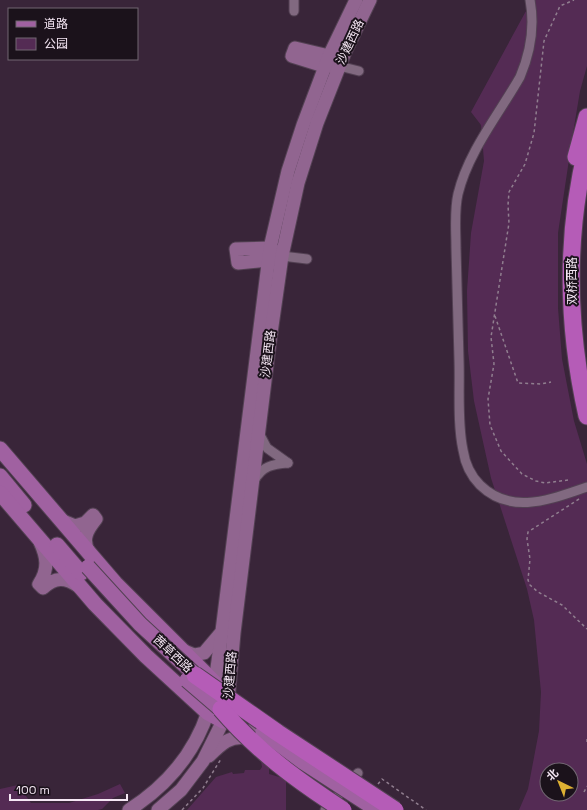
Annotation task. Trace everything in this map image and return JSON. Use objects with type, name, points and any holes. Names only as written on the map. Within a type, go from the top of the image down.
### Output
[{"type":"highway","points":[[573,233],[573,175],[587,117]]},
{"type":"highway","name":"双桥西路","points":[[587,147],[577,192],[571,271],[572,314],[577,366],[587,416]]},
{"type":"highway","points":[[195,676],[395,810]]},
{"type":"highway","points":[[220,711],[264,754],[334,807]]},
{"type":"main road","name":"沙建西路","points":[[220,711],[215,681],[269,254],[293,154],[326,61],[356,0]]},
{"type":"main road","name":"沙建西路","points":[[220,711],[234,633],[282,256],[306,156],[339,66],[370,0]]},
{"type":"main road","points":[[326,61],[339,66]]},
{"type":"main road","points":[[269,254],[282,256]]},
{"type":"main road","points":[[0,444],[22,473]]},
{"type":"main road","points":[[0,449],[63,521],[84,570],[146,656],[220,711],[247,738],[334,807]]},
{"type":"main road","name":"茜草西路","points":[[0,463],[84,570],[134,630],[220,711],[276,753],[361,810]]},
{"type":"main road","name":"茜草西路","points":[[0,476],[84,570],[195,676],[287,750],[378,810]]},
{"type":"main road","points":[[0,493],[37,537],[84,570],[165,634],[215,681],[220,711],[203,761]]},
{"type":"main road","points":[[37,537],[47,563],[45,574],[39,584],[44,588],[52,581],[62,579],[72,582],[84,570],[86,535],[96,519],[93,516],[85,523],[75,526],[63,521]]},
{"type":"main road","points":[[181,649],[194,655],[204,653],[212,646],[222,631]]},
{"type":"main road","points":[[146,656],[165,634]]},
{"type":"main road","points":[[220,711],[257,724],[345,788]]},
{"type":"main road","points":[[129,810],[157,790],[173,774],[220,711]]},
{"type":"main road","points":[[247,738],[257,724]]},
{"type":"main road","points":[[158,810],[182,790],[203,761],[227,740],[239,737],[247,738]]},
{"type":"street","points":[[294,0],[294,11]]},
{"type":"street","points":[[530,0],[533,16],[532,38],[525,65],[520,77],[471,160],[463,177],[457,196],[457,303],[463,449],[471,474],[480,484],[500,498],[512,502],[537,503],[583,488]]},
{"type":"street","points":[[339,66],[359,71]]},
{"type":"street","points":[[282,256],[307,259]]},
{"type":"street","points":[[252,486],[256,476],[268,466],[288,463],[267,448],[259,430]]},
{"type":"street","points":[[334,807],[345,788],[358,773]]},
{"type":"path","points":[[568,480],[545,483],[528,478],[509,462],[493,434],[488,408],[494,376],[494,356],[491,337],[509,223],[509,192],[523,170],[534,133],[544,41],[560,6],[566,2],[574,0]]},
{"type":"path","points":[[495,316],[518,383],[541,384],[551,382]]},
{"type":"path","points":[[583,488],[579,499],[530,529],[527,535],[530,559],[528,580],[530,585],[569,612],[587,629]]},
{"type":"path","points":[[587,739],[587,745]]},
{"type":"path","points":[[182,810],[202,788],[223,756]]},
{"type":"path","points":[[584,792],[587,786]]},
{"type":"green space","points":[[532,0],[587,0],[587,66],[580,91],[558,233],[558,308],[562,359],[574,421],[587,464],[587,810],[519,810],[528,789],[539,731],[541,692],[534,620],[527,589],[491,478],[474,401],[468,351],[467,291],[471,233],[484,161],[481,125],[471,112]]},
{"type":"green space","points":[[261,761],[269,767],[269,774],[286,779],[286,810],[187,810],[216,777],[232,772],[233,774],[244,773],[245,770],[260,770],[262,767]]},
{"type":"green space","points":[[120,784],[125,793],[113,798],[102,809],[98,810],[0,810],[0,789],[18,785],[31,803],[69,803],[98,794]]}]
